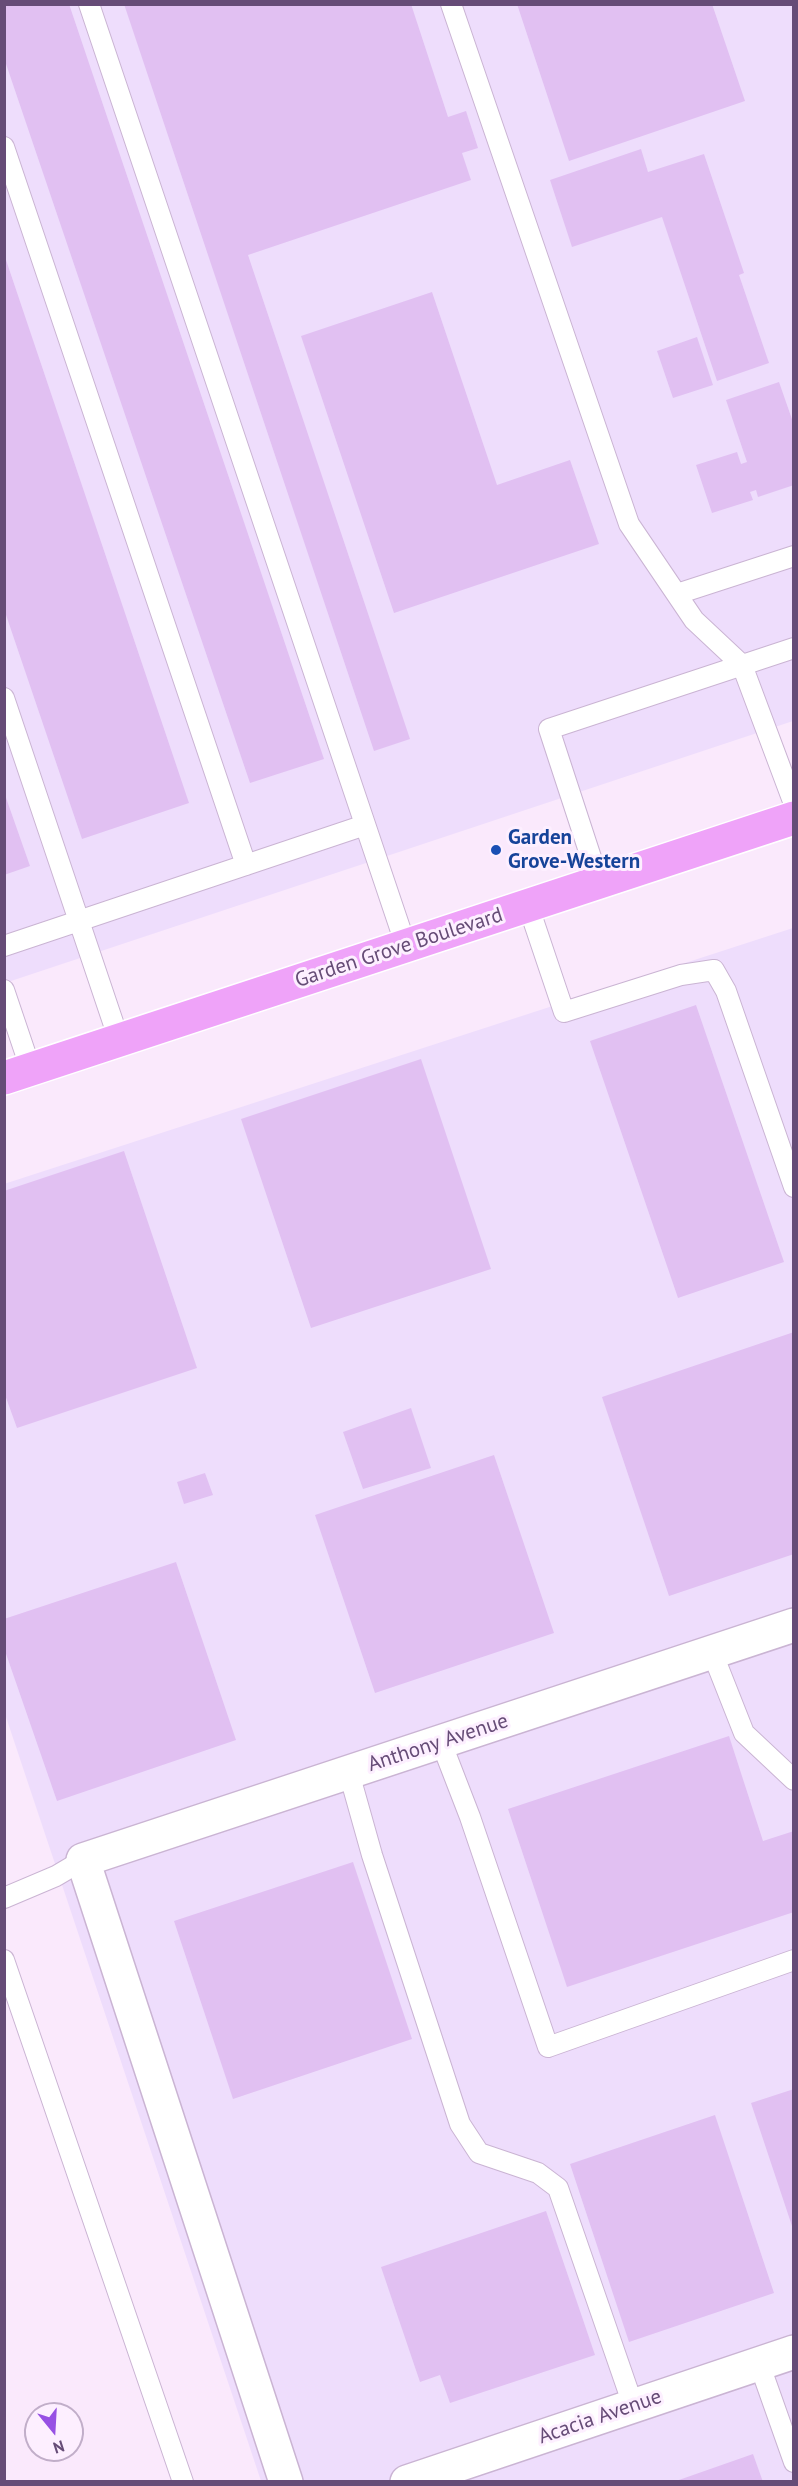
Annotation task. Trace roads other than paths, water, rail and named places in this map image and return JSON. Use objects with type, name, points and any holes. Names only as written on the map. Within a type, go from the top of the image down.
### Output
[{"type":"main road","name":"Garden Grove Boulevard","points":[[18,1074],[794,818]]},
{"type":"street","name":"Anthony Avenue","points":[[83,1860],[794,1625]]},
{"type":"street","points":[[83,1860],[286,2481]]},
{"type":"street","name":"Acacia Avenue","points":[[407,2481],[794,2352]]},
{"type":"lane","points":[[89,4],[406,946]]},
{"type":"lane","points":[[451,4],[629,524],[694,620],[742,665],[794,804]]},
{"type":"lane","points":[[4,147],[246,865]]},
{"type":"lane","points":[[677,594],[794,556]]},
{"type":"lane","points":[[599,882],[549,729],[794,648]]},
{"type":"lane","points":[[4,698],[119,1040]]},
{"type":"lane","points":[[4,946],[365,825]]},
{"type":"lane","points":[[528,905],[564,1012],[681,975],[714,970],[726,991],[794,1187]]},
{"type":"lane","points":[[4,990],[18,1074]]},
{"type":"lane","points":[[712,1652],[744,1733],[794,1780]]},
{"type":"lane","points":[[441,1742],[470,1817],[548,2047],[794,1960]]},
{"type":"lane","points":[[349,1773],[372,1856],[460,2124],[479,2152],[538,2173],[558,2188],[633,2405]]},
{"type":"lane","points":[[4,1898],[56,1876],[83,1860]]},
{"type":"lane","points":[[4,1960],[183,2481]]},
{"type":"lane","points":[[759,2363],[794,2462]]},
{"type":"place","name":"Garden Grove-Western","points":[[496,850]]}]
